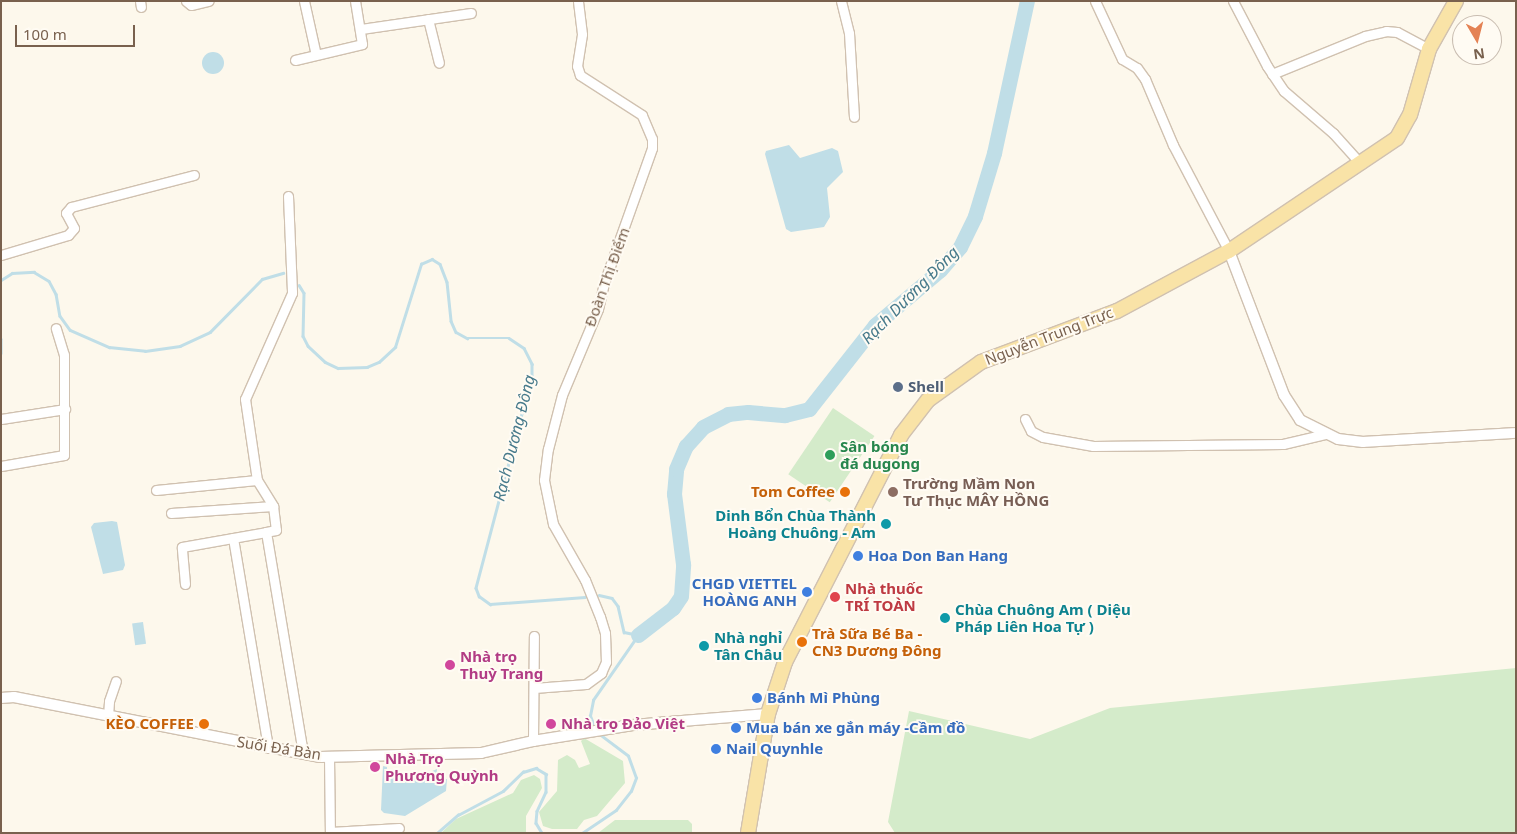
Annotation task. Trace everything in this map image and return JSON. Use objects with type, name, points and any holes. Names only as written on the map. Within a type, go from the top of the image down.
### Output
[{"type":"main road","name":"Nguyễn Trung Trực","points":[[748,833],[768,714],[785,662],[901,435],[928,400],[981,362],[1117,311],[1229,251],[1397,138],[1404,128],[1429,49],[1456,1]]},
{"type":"street","points":[[186,1],[195,5],[209,1]]},
{"type":"street","points":[[304,1],[316,55]]},
{"type":"street","points":[[295,60],[361,45],[355,1]]},
{"type":"street","name":"Đoàn Thị Điểm","points":[[534,688],[586,684],[602,673],[606,656],[605,634],[585,580],[554,524],[548,505],[544,480],[548,449],[562,395],[598,309],[604,284],[652,148],[652,139],[642,115],[580,75],[577,66],[582,34],[578,1]]},
{"type":"street","points":[[841,1],[849,34],[854,117]]},
{"type":"street","points":[[1095,1],[1122,59],[1137,68],[1145,79],[1173,145],[1229,251],[1284,395],[1300,420],[1338,439],[1363,442],[1516,432]]},
{"type":"street","points":[[1233,1],[1272,74],[1284,91],[1333,133],[1360,164]]},
{"type":"street","points":[[360,28],[471,14]]},
{"type":"street","points":[[428,19],[439,64]]},
{"type":"street","points":[[1272,74],[1365,36],[1386,31],[1397,32],[1429,49]]},
{"type":"street","points":[[1,255],[68,236],[74,228],[66,213],[71,207],[194,175]]},
{"type":"street","points":[[185,584],[182,547],[276,530],[273,506],[257,480],[246,400],[292,293],[288,196]]},
{"type":"street","points":[[1,466],[64,454],[64,355],[56,328]]},
{"type":"street","points":[[1,419],[65,409]]},
{"type":"street","points":[[1025,419],[1031,431],[1043,437],[1093,446],[1283,444],[1325,434]]},
{"type":"street","points":[[156,490],[257,480]]},
{"type":"street","points":[[171,513],[273,506]]},
{"type":"street","points":[[266,532],[304,754]]},
{"type":"street","points":[[233,538],[268,748]]},
{"type":"street","points":[[533,741],[534,636]]},
{"type":"street","points":[[108,716],[109,701],[116,681]]},
{"type":"street","name":"Suối Đá Bàn","points":[[1,698],[14,697],[268,748],[329,756],[481,753],[533,741],[633,725],[768,714]]},
{"type":"street","points":[[329,756],[330,832],[399,828]]},
{"type":"green space","name":"Sân bóng đá dugong","points":[[833,408],[874,436],[830,502],[788,474]]},
{"type":"green space","points":[[1516,668],[1516,833],[895,833],[888,822],[909,711],[1030,739],[1110,708]]},
{"type":"green space","points":[[584,738],[623,761],[625,783],[597,816],[584,820],[577,829],[552,829],[543,826],[539,812],[557,791],[558,760],[567,755],[575,760],[579,768],[590,764],[581,741]]},
{"type":"green space","points":[[534,775],[540,779],[542,788],[526,816],[526,833],[441,833],[456,819],[513,793],[521,780]]},
{"type":"green space","points":[[615,820],[688,820],[692,824],[692,833],[598,833]]},
{"type":"water","points":[[213,52],[221,55],[224,63],[221,71],[213,74],[205,71],[202,63],[205,55]]},
{"type":"water","points":[[789,145],[800,158],[832,148],[838,151],[843,172],[827,188],[830,217],[824,227],[791,232],[786,229],[765,154],[766,151]]},
{"type":"water","points":[[117,522],[125,565],[123,570],[103,574],[91,527],[94,523]]},
{"type":"water","points":[[143,622],[146,644],[135,645],[132,624]]},
{"type":"water","points":[[383,766],[387,767],[387,772],[430,772],[437,769],[436,781],[447,779],[446,791],[405,816],[384,813],[381,810]]},
{"type":"waterway","name":"Rạch Dương Đông","points":[[638,635],[673,608],[681,596],[683,564],[674,494],[676,469],[686,446],[703,427],[728,414],[748,412],[785,415],[809,409],[875,325],[940,270],[960,247],[975,216],[994,153],[1027,1]]},
{"type":"waterway","name":"Rạch Dương Đông","points":[[299,285],[304,293],[303,336],[308,346],[325,362],[338,368],[367,367],[379,362],[395,347],[421,264],[432,259],[440,264],[447,282],[451,321],[456,332],[467,338],[509,338],[524,348],[532,364],[532,376],[476,588],[479,596],[490,604],[585,597]]},
{"type":"waterway","name":"Rạch Dương Đông","points":[[1,280],[12,273],[34,272],[49,281],[56,294],[60,316],[70,330],[109,347],[145,351],[180,346],[210,332],[262,279],[283,273]]},
{"type":"waterway","name":"Rạch Dương Đông","points":[[1,339],[1,353]]},
{"type":"waterway","name":"Rạch Dương Đông","points":[[599,595],[612,598],[618,606],[624,632],[638,635]]},
{"type":"waterway","points":[[595,729],[590,716],[593,700],[638,635]]},
{"type":"waterway","points":[[582,833],[616,810],[631,791],[636,778],[628,756],[598,733]]},
{"type":"waterway","points":[[437,833],[458,815],[503,791],[523,772],[536,768],[546,774],[546,792],[537,811],[536,823],[542,833]]},
{"type":"place","name":"Shell","points":[[898,387]]},
{"type":"place","name":"Sân bóng đá dugong","points":[[830,455]]},
{"type":"place","name":"Tom Coffee","points":[[845,492]]},
{"type":"place","name":"Trường Mầm Non Tư Thục MÂY HỒNG","points":[[893,492]]},
{"type":"place","name":"Dinh Bổn Chùa Thành Hoàng Chuông - Am","points":[[886,524]]},
{"type":"place","name":"Hoa Don Ban Hang","points":[[858,556]]},
{"type":"place","name":"CHGD VIETTEL HOÀNG ANH","points":[[807,592]]},
{"type":"place","name":"Nhà thuốc TRÍ TOÀN","points":[[835,597]]},
{"type":"place","name":"Chùa Chuông Am ( Diệu Pháp Liên Hoa Tự )","points":[[945,618]]},
{"type":"place","name":"Trà Sữa Bé Ba - CN3 Dương Đông","points":[[802,642]]},
{"type":"place","name":"Nhà nghỉ Tân Châu","points":[[704,646]]},
{"type":"place","name":"Nhà trọ Thuỳ Trang","points":[[450,665]]},
{"type":"place","name":"Bánh Mì Phùng","points":[[757,698]]},
{"type":"place","name":"KÈO COFFEE","points":[[204,724]]},
{"type":"place","name":"Nhà trọ Đảo Việt","points":[[551,724]]},
{"type":"place","name":"Mua bán xe gắn máy -Cầm đồ","points":[[736,728]]},
{"type":"place","name":"Nail Quynhle","points":[[716,749]]},
{"type":"place","name":"Nhà Trọ Phương Quỳnh","points":[[375,767]]}]
